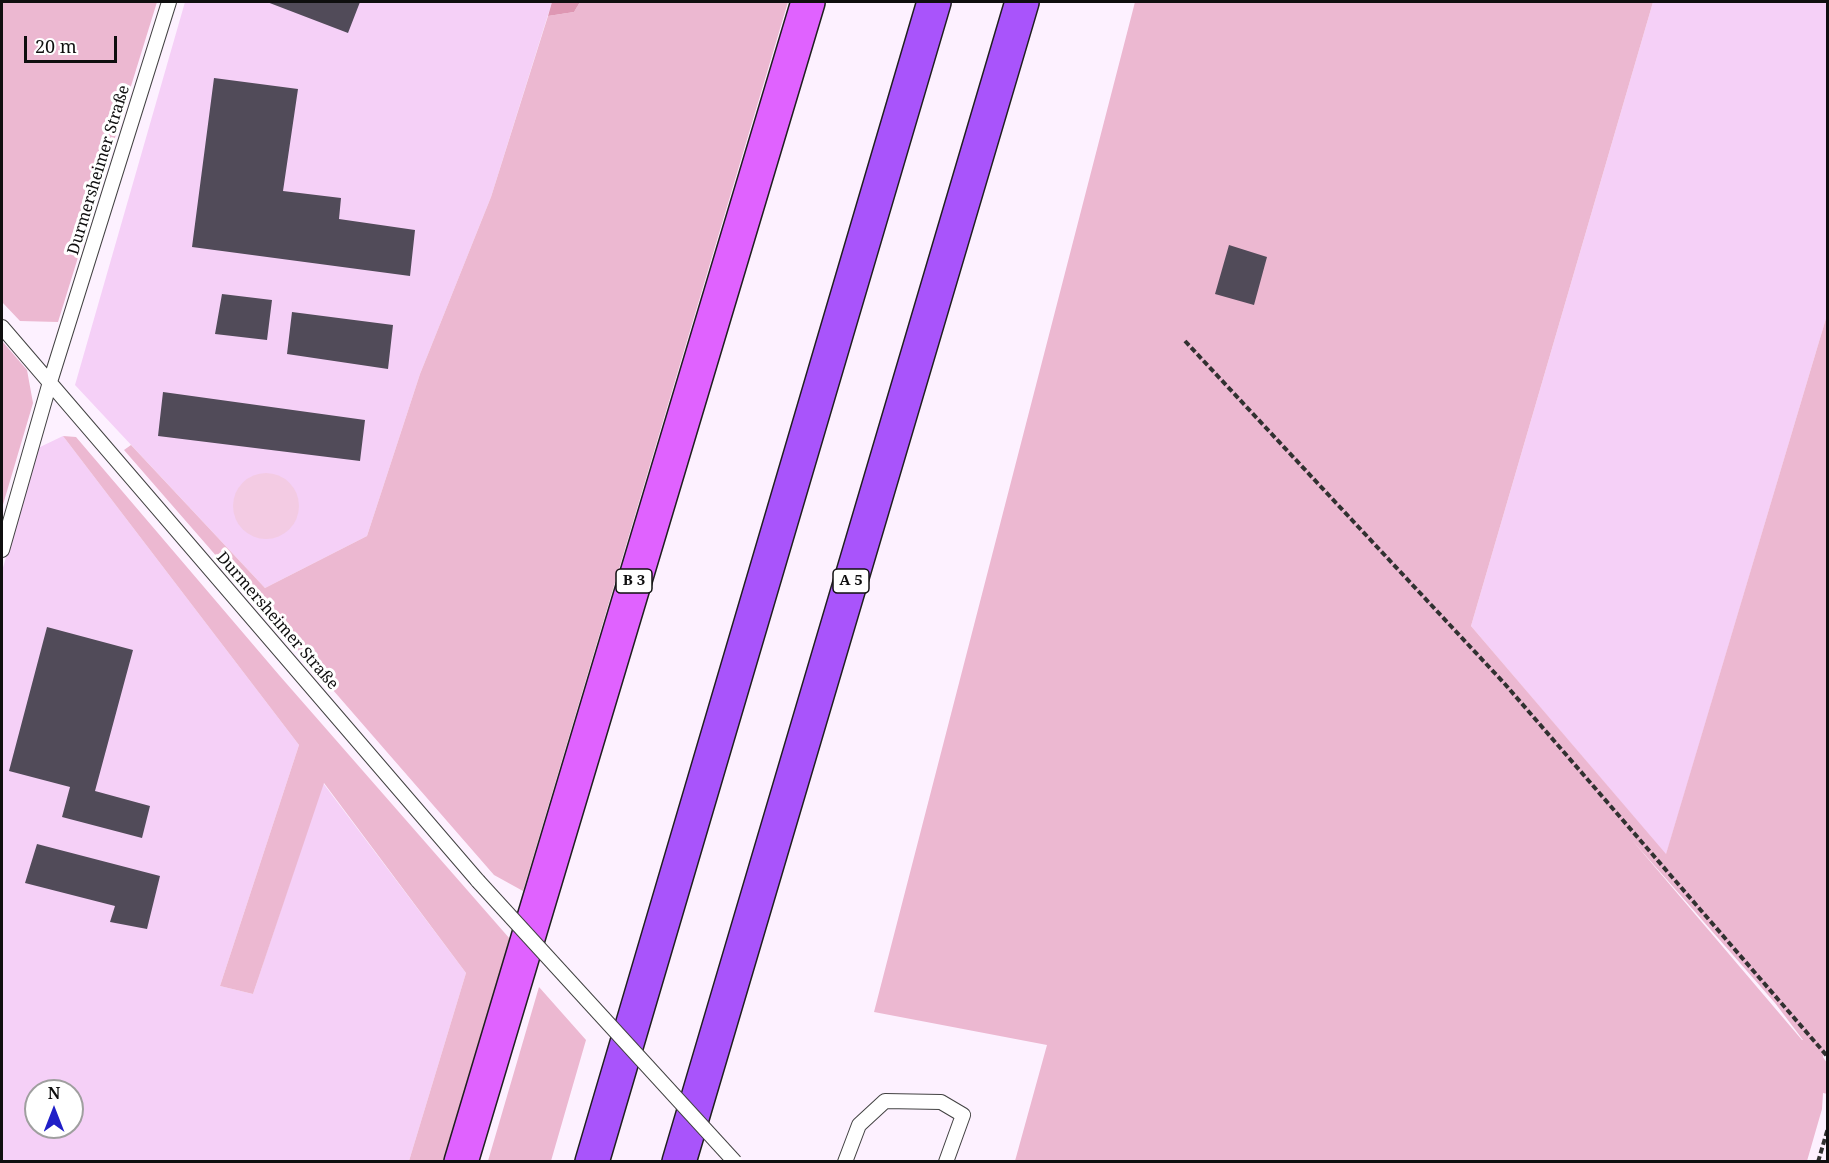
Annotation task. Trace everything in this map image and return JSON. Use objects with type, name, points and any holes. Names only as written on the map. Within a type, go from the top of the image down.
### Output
[{"type":"highway","points":[[592,1161],[934,2]]},
{"type":"highway","name":"A 5","points":[[679,1161],[1022,2]]},
{"type":"main road","name":"B 3","points":[[461,1161],[808,2]]},
{"type":"lane","name":"Durmersheimer Straße","points":[[50,382],[169,2]]},
{"type":"lane","name":"Durmersheimer Straße","points":[[2,327],[478,881],[735,1161]]},
{"type":"lane","points":[[2,550],[50,382]]},
{"type":"lane","points":[[845,1161],[859,1125],[885,1101],[941,1102],[963,1115],[946,1161]]},
{"type":"path","points":[[1185,341],[1504,683],[1827,1057]]},
{"type":"path","points":[[1818,1161],[1827,1128]]},
{"type":"shaded area","points":[[2,2],[157,2],[58,322],[20,321],[2,302]]},
{"type":"shaded area","points":[[185,2],[552,2],[491,197],[420,374],[367,536],[265,588],[75,385]]},
{"type":"shaded area","points":[[552,2],[580,2],[574,12],[548,16]]},
{"type":"shaded area","points":[[580,2],[788,2],[523,891],[494,875],[124,450],[131,445],[265,588],[367,536],[420,374],[491,197],[548,16],[574,12]]},
{"type":"shaded area","points":[[1135,2],[1653,2],[1471,626],[1666,854],[1827,315],[1828,1043],[1823,1057],[1827,1063],[1828,1094],[1823,1093],[1822,1109],[1807,1161],[1015,1161],[1047,1045],[874,1012]],"holes":[[[1632,840],[1775,1003],[1803,1040]]]},
{"type":"shaded area","points":[[1653,2],[1827,2],[1827,315],[1666,855],[1471,626]]},
{"type":"shaded area","points":[[2,341],[27,370],[33,403],[2,508]]},
{"type":"shaded area","points":[[63,436],[299,745],[220,986],[253,994],[323,783],[466,973],[409,1161],[2,1161],[2,571],[38,448]]},
{"type":"shaded area","points":[[63,436],[76,437],[279,675],[510,939],[444,1161],[409,1161],[466,973],[324,783],[253,994],[220,986],[299,745]]},
{"type":"shaded area","points":[[266,473],[278,476],[289,483],[296,494],[299,506],[296,518],[289,529],[278,536],[266,539],[254,536],[243,529],[236,518],[233,506],[236,494],[243,483],[254,476]]},
{"type":"shaded area","points":[[539,987],[586,1040],[551,1161],[488,1161]]},
{"type":"building","points":[[267,2],[360,2],[348,33]]},
{"type":"building","points":[[214,78],[298,89],[283,191],[341,198],[339,219],[415,230],[410,276],[192,247]]},
{"type":"building","points":[[1229,245],[1267,257],[1254,305],[1215,294]]},
{"type":"building","points":[[222,294],[272,300],[267,340],[215,334]]},
{"type":"building","points":[[292,312],[393,325],[388,369],[287,354]]},
{"type":"building","points":[[163,392],[365,420],[360,461],[158,436]]},
{"type":"building","points":[[47,627],[133,650],[95,791],[150,806],[142,838],[62,817],[70,787],[9,771]]},
{"type":"building","points":[[37,844],[160,876],[147,929],[110,922],[115,906],[25,883]]}]
